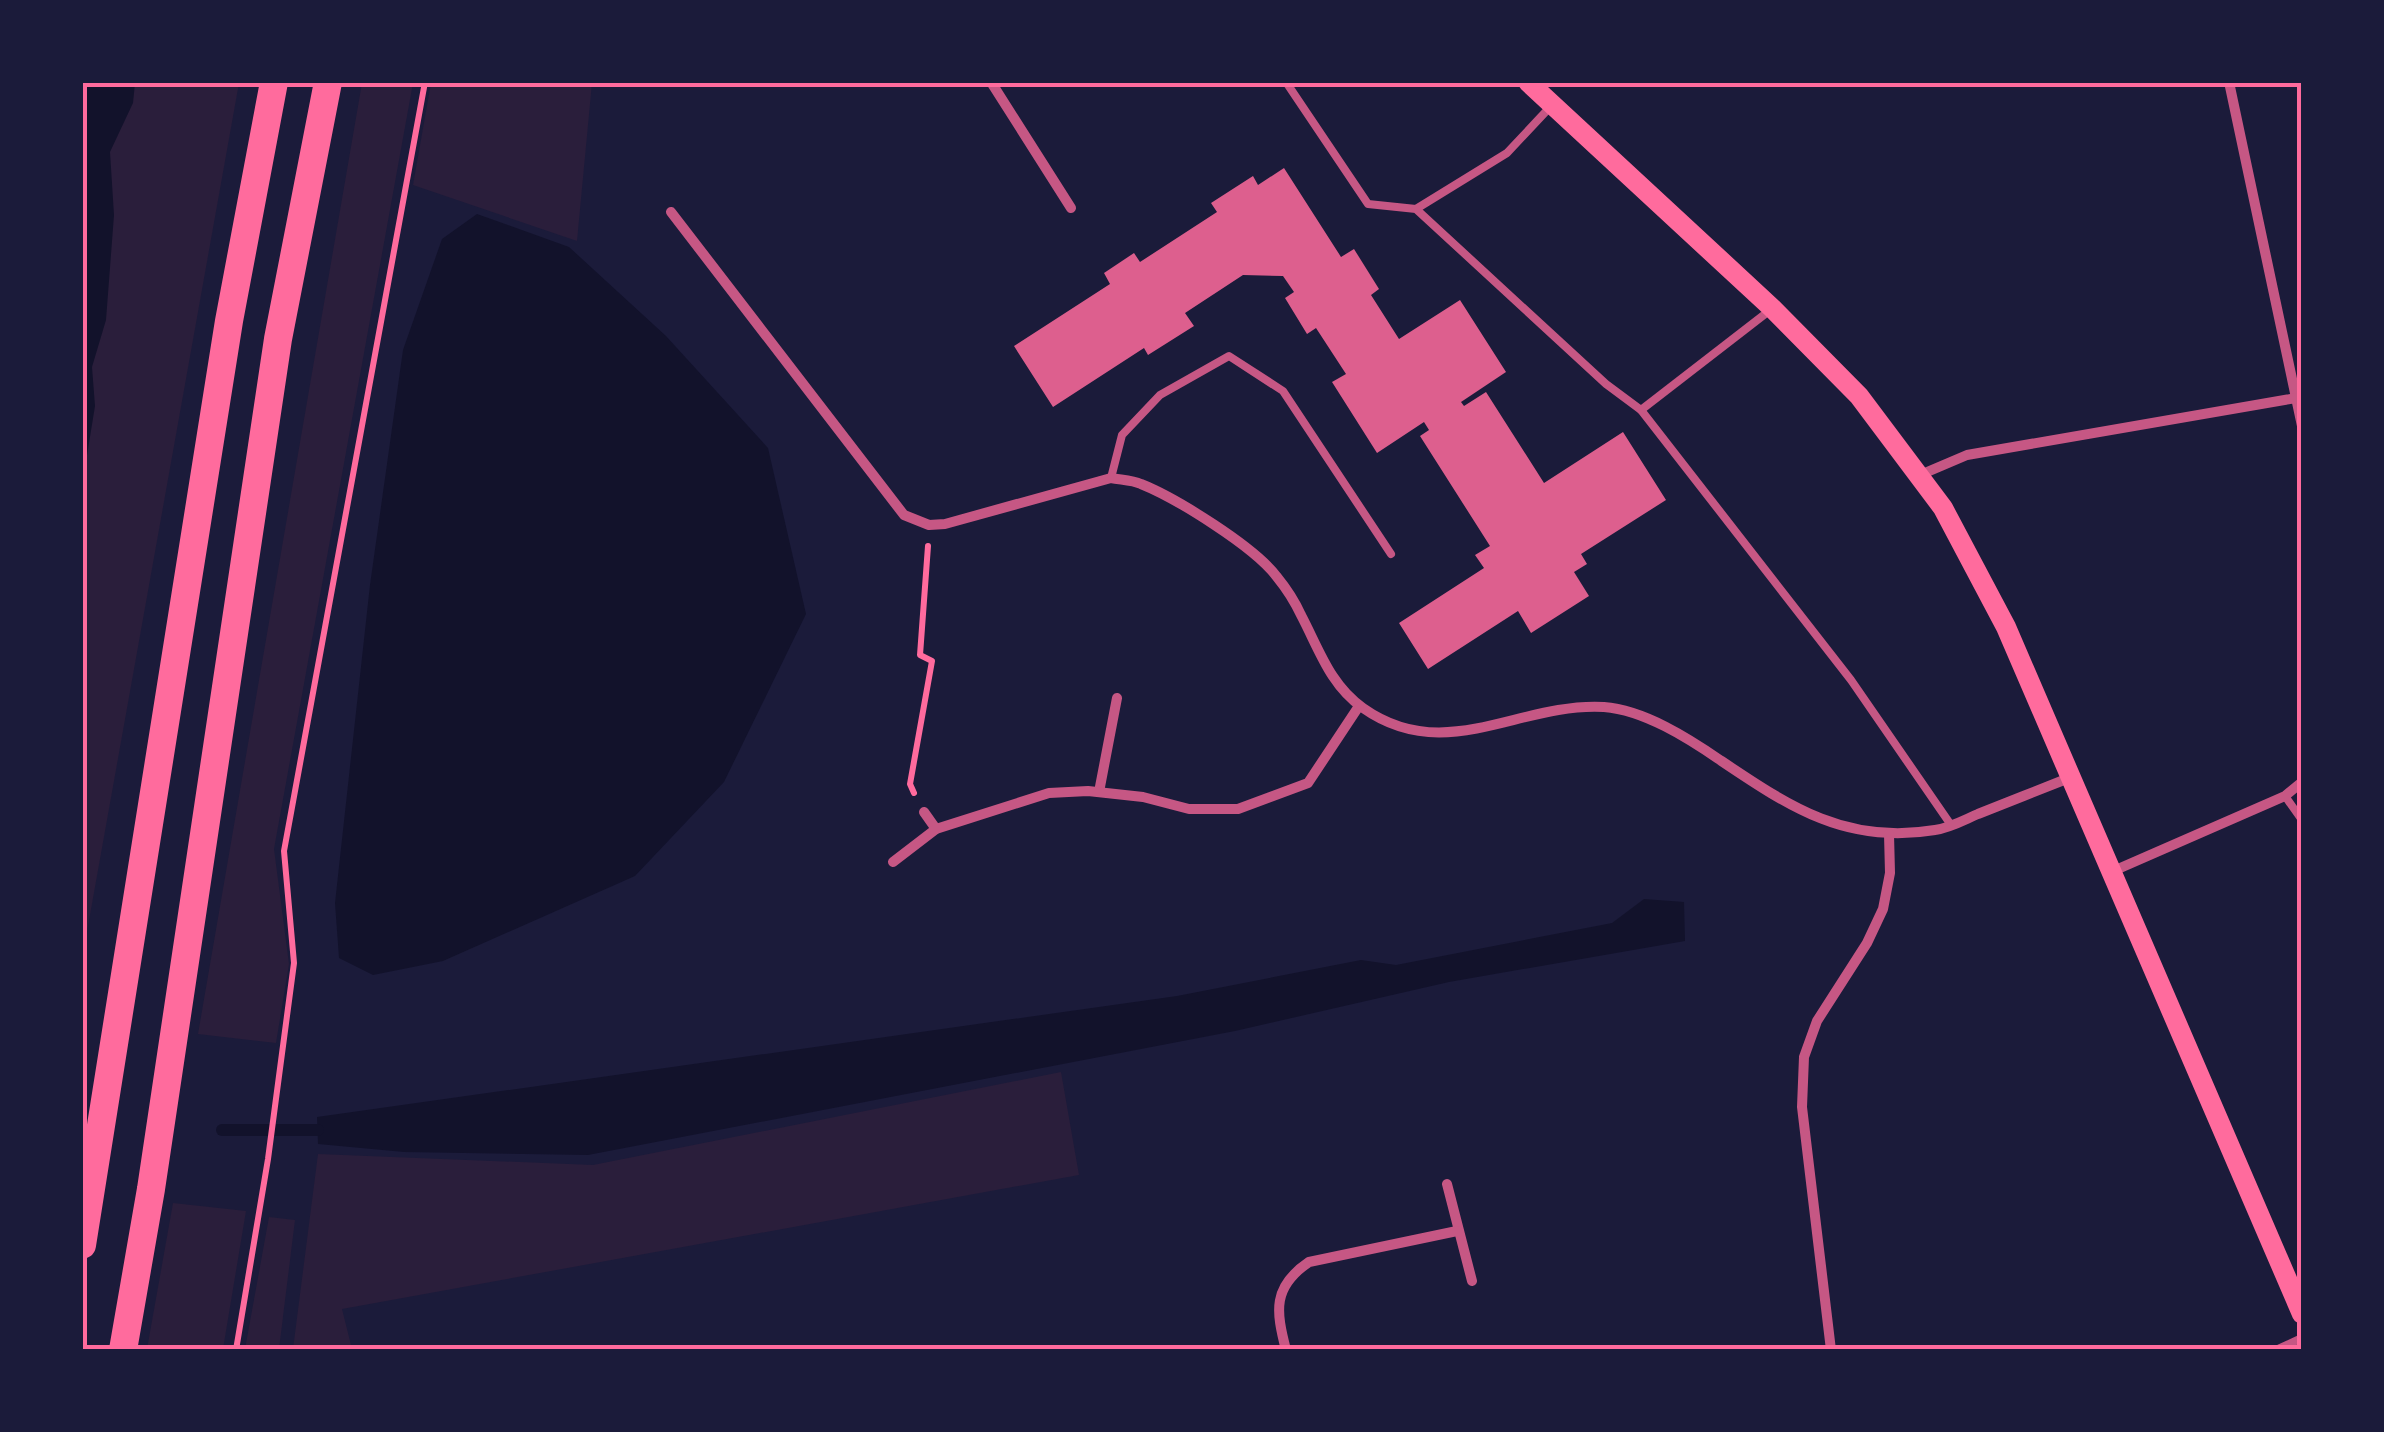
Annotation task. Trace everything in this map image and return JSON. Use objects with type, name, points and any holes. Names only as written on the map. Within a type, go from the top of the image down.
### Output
[{"type":"highway","points":[[82,1245],[226,340],[274,82]]},
{"type":"highway","points":[[123,1350],[151,1189],[278,339],[328,82]]},
{"type":"main road","points":[[1534,85],[1772,308],[1859,396],[1920,475],[1968,551],[2006,628],[2302,1314]]},
{"type":"street","points":[[990,82],[1071,208]]},
{"type":"street","points":[[2230,82],[2302,426]]},
{"type":"street","points":[[671,212],[904,515],[929,525],[944,524],[1111,478],[1138,482],[1246,547],[1277,575],[1330,675],[1359,706],[1388,725],[1428,733],[1462,733],[1568,708],[1606,707],[1639,716],[1698,744],[1783,802],[1817,820],[1855,831],[1890,834],[1938,830],[2069,778]]},
{"type":"street","points":[[1920,475],[1966,455],[2298,398]]},
{"type":"street","points":[[1099,792],[1117,698]]},
{"type":"street","points":[[893,862],[936,828],[1048,794],[1099,792],[1143,796],[1189,809],[1238,809],[1308,783],[1359,706]]},
{"type":"street","points":[[2111,872],[2285,796],[2302,782]]},
{"type":"street","points":[[924,812],[936,828]]},
{"type":"street","points":[[1832,1350],[1802,1106],[1804,1057],[1816,1021],[1867,943],[1883,909],[1890,873],[1890,834]]},
{"type":"street","points":[[1447,1184],[1472,1280]]},
{"type":"street","points":[[1286,1350],[1277,1314],[1280,1298],[1295,1272],[1308,1262],[1458,1231]]},
{"type":"lane","points":[[1286,82],[1368,204],[1416,209],[1606,384],[1641,410],[1851,680],[1950,825]]},
{"type":"lane","points":[[1416,209],[1507,153],[1552,105]]},
{"type":"lane","points":[[1641,410],[1772,308]]},
{"type":"lane","points":[[1111,478],[1122,435],[1160,395],[1229,356],[1283,391],[1392,554]]},
{"type":"lane","points":[[2285,796],[2302,820]]},
{"type":"lane","points":[[2276,1350],[2302,1338]]},
{"type":"path","points":[[236,1350],[268,1159],[294,963],[284,851],[425,82]]},
{"type":"path","points":[[924,812],[910,784],[932,661],[920,656],[929,525]]},
{"type":"shaded area","points":[[83,82],[135,83],[133,103],[110,152],[114,215],[106,320],[92,367],[95,406],[83,480]]},
{"type":"shaded area","points":[[83,83],[239,83],[83,954]]},
{"type":"shaded area","points":[[362,83],[413,83],[274,849],[289,964],[276,1043],[198,1034]]},
{"type":"shaded area","points":[[431,83],[592,83],[577,241],[413,185]]},
{"type":"shaded area","points":[[477,214],[569,247],[666,336],[768,448],[806,614],[724,782],[635,876],[443,961],[373,975],[339,958],[335,903],[370,585],[403,350],[442,239]]},
{"type":"shaded area","points":[[1644,899],[1684,902],[1685,941],[1449,982],[1235,1031],[588,1155],[404,1152],[318,1144],[317,1117],[1177,996],[1361,960],[1396,965],[1612,923]]},
{"type":"shaded area","points":[[1061,1072],[1079,1175],[342,1309],[352,1349],[293,1349],[318,1154],[593,1165]]},
{"type":"shaded area","points":[[173,1203],[246,1211],[223,1349],[147,1349]]},
{"type":"shaded area","points":[[269,1217],[295,1220],[279,1349],[245,1349]]},
{"type":"building","points":[[1284,168],[1341,257],[1354,249],[1379,289],[1371,295],[1399,339],[1460,300],[1506,372],[1461,402],[1464,406],[1486,392],[1544,483],[1623,432],[1666,500],[1581,554],[1587,564],[1574,572],[1589,596],[1531,633],[1518,611],[1428,669],[1399,623],[1484,568],[1475,555],[1490,546],[1420,436],[1429,430],[1424,422],[1377,453],[1332,382],[1346,374],[1316,328],[1307,334],[1285,298],[1294,292],[1283,276],[1243,275],[1185,313],[1194,326],[1148,355],[1144,348],[1053,407],[1014,346],[1110,284],[1104,273],[1134,253],[1140,262],[1217,212],[1211,203],[1253,176],[1258,185]]},
{"type":"waterway","points":[[222,1130],[318,1130]]}]
